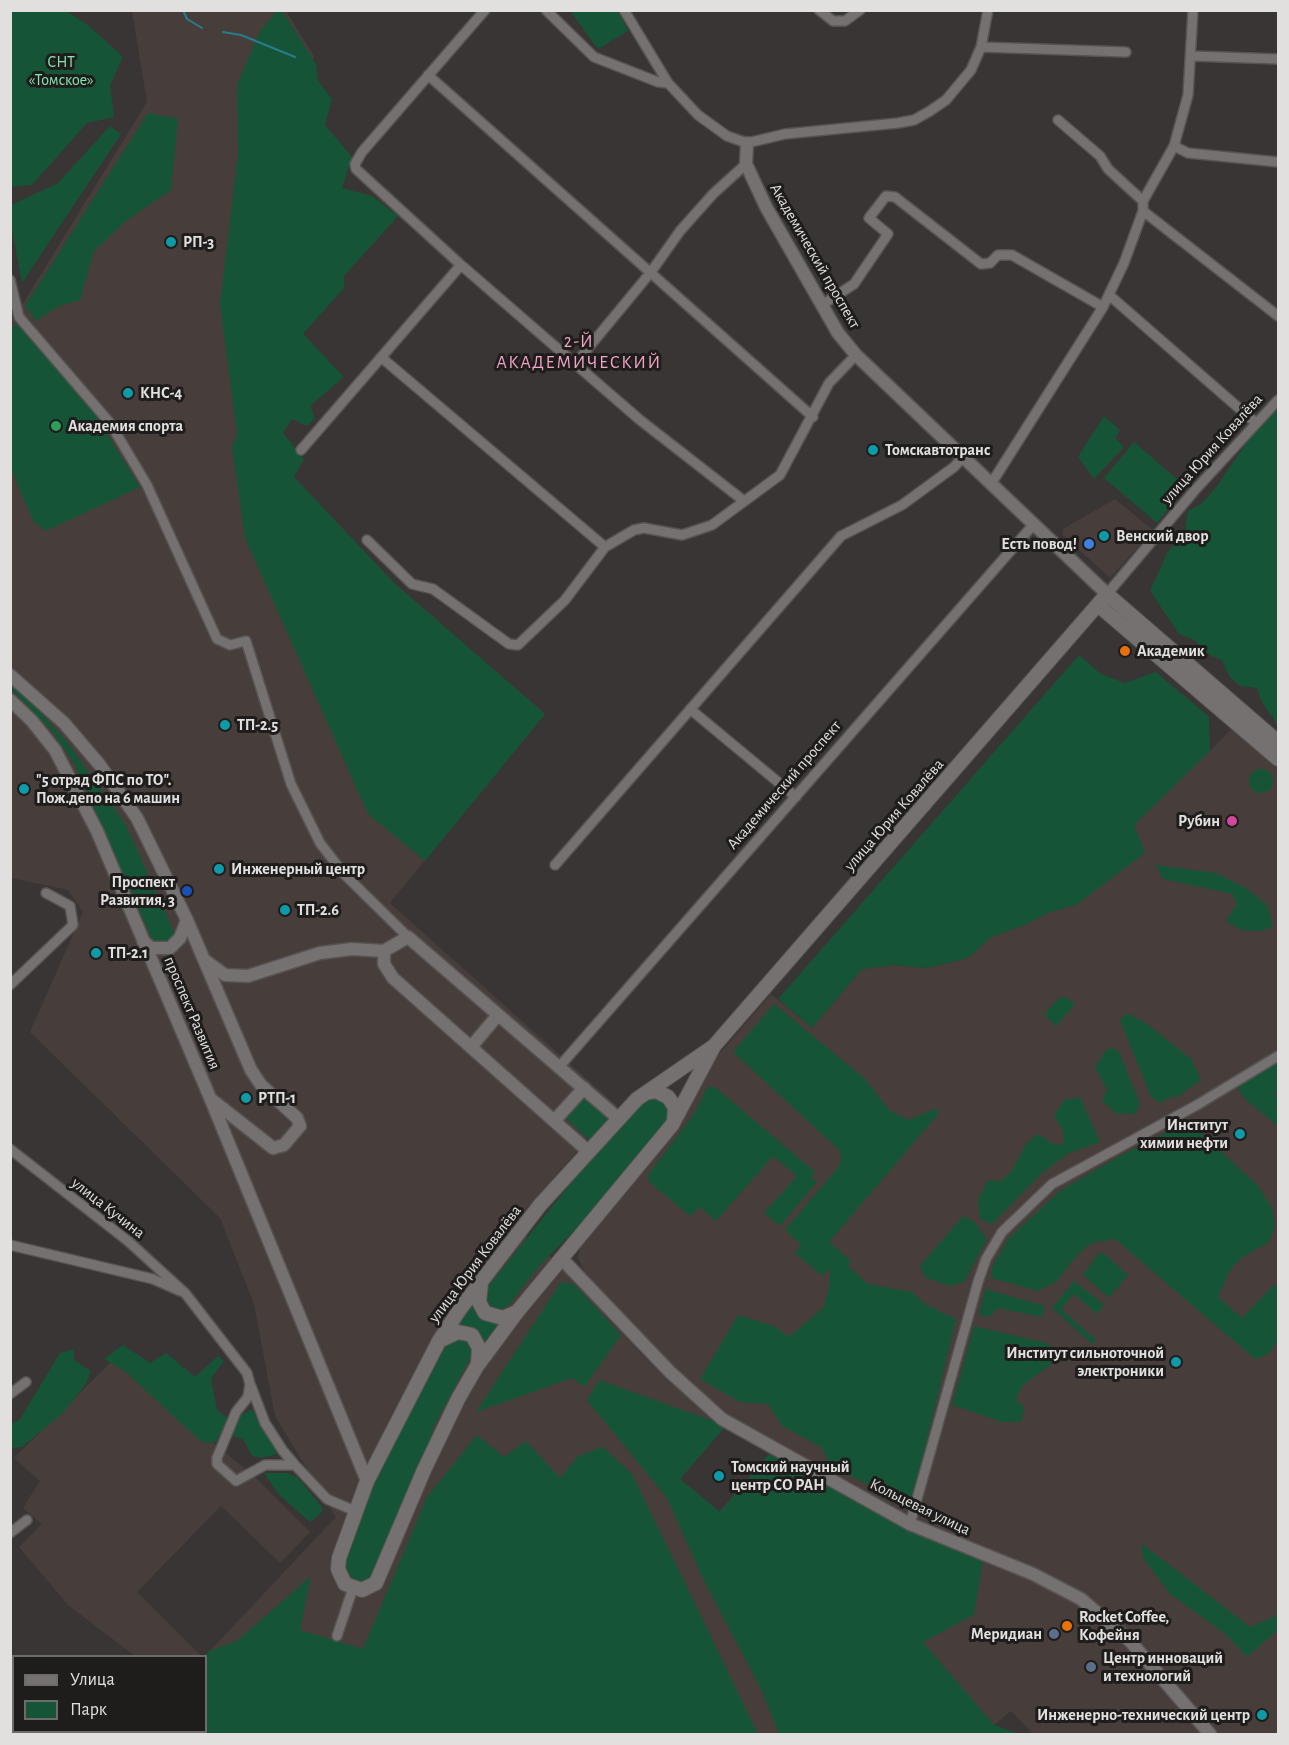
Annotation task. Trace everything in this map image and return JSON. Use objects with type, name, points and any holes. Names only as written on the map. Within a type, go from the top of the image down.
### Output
[{"type":"main road","points":[[1098,605],[1107,594]]},
{"type":"main road","name":"Академический проспект","points":[[1107,594],[1223,702],[1278,759]]},
{"type":"main road","name":"Академический проспект","points":[[1098,605],[1278,742]]},
{"type":"main road","name":"улица Юрия Ковалёва","points":[[714,1046],[644,1094],[619,1119],[540,1205],[439,1341],[367,1481],[355,1511],[338,1569],[340,1578],[353,1588],[362,1590],[376,1583],[424,1470],[458,1399],[477,1366],[517,1312],[672,1125],[714,1046],[1098,605]]},
{"type":"main road","points":[[644,1094],[656,1092],[668,1096],[675,1107],[672,1125]]},
{"type":"main road","points":[[481,1283],[479,1302],[485,1313],[503,1318],[517,1312]]},
{"type":"main road","points":[[439,1341],[458,1332],[472,1335],[479,1348],[477,1366]]},
{"type":"street","points":[[484,10],[362,152],[355,164],[359,174],[640,420],[744,501]]},
{"type":"street","points":[[546,10],[594,57],[658,82],[668,83]]},
{"type":"street","points":[[624,10],[668,83],[711,126],[727,136],[747,143],[785,134],[843,130],[914,120],[945,100],[959,87],[971,70],[981,47],[988,10]]},
{"type":"street","points":[[819,10],[834,21],[845,21],[860,10]]},
{"type":"street","points":[[992,484],[1103,307],[1143,206],[1174,146],[1188,95],[1193,10]]},
{"type":"street","points":[[981,47],[1126,52]]},
{"type":"street","points":[[1192,56],[1278,59]]},
{"type":"street","points":[[428,75],[813,417]]},
{"type":"street","points":[[1058,120],[1100,156],[1108,169],[1143,206],[1278,316]]},
{"type":"street","name":"Академический проспект","points":[[747,143],[746,164],[766,207],[838,333],[856,355],[1107,594]]},
{"type":"street","points":[[1174,146],[1188,153],[1278,162]]},
{"type":"street","points":[[575,364],[651,272],[680,231],[713,194],[746,164]]},
{"type":"street","points":[[822,305],[854,284],[888,234],[869,218],[886,196],[895,197],[981,264],[990,263],[998,255],[1012,255],[1103,307]]},
{"type":"street","points":[[301,450],[461,265]]},
{"type":"street","points":[[10,280],[20,317],[111,423],[147,485],[217,639],[230,645],[246,641],[291,784],[320,843],[344,874],[408,937],[619,1119]]},
{"type":"street","points":[[1109,295],[1256,423]]},
{"type":"street","points":[[367,540],[412,584],[433,589],[509,645],[518,645],[528,638],[565,600],[605,547],[634,530],[644,528],[682,535],[712,525],[780,475],[813,417],[829,383],[856,355]]},
{"type":"street","points":[[382,358],[605,547]]},
{"type":"street","name":"улица Юрия Ковалёва","points":[[1107,594],[1278,400]]},
{"type":"street","points":[[555,865],[841,536],[902,505],[954,467],[963,457]]},
{"type":"street","name":"Академический проспект","points":[[559,1067],[1034,524]]},
{"type":"street","name":"проспект Развития","points":[[10,675],[64,723],[99,764],[136,819],[187,920],[251,1070],[261,1085],[297,1118],[300,1126],[284,1145],[273,1148],[211,1100]]},
{"type":"street","name":"проспект Развития","points":[[10,700],[32,721],[55,750],[97,831],[211,1100],[367,1481]]},
{"type":"street","points":[[690,708],[796,797]]},
{"type":"street","points":[[10,985],[73,925],[70,906],[46,893]]},
{"type":"street","name":"проспект Развития","points":[[142,940],[151,948],[170,948],[180,938],[187,920]]},
{"type":"street","points":[[200,952],[216,971],[237,977],[260,973],[320,953],[352,949],[384,951],[408,937]]},
{"type":"street","points":[[384,951],[384,964],[393,978],[589,1152]]},
{"type":"street","points":[[471,1047],[498,1015]]},
{"type":"street","points":[[910,1524],[978,1282],[986,1259],[1002,1232],[1052,1184],[1197,1105],[1278,1056]]},
{"type":"street","points":[[554,1121],[584,1088]]},
{"type":"street","name":"улица Кучина","points":[[10,1149],[162,1270],[185,1293],[247,1373],[265,1423],[295,1465],[327,1498],[355,1511]]},
{"type":"street","points":[[10,1245],[153,1279],[185,1293]]},
{"type":"street","name":"Кольцевая улица","points":[[561,1258],[662,1364],[722,1419],[910,1524],[1033,1574],[1081,1599],[1130,1641],[1210,1734]]},
{"type":"street","points":[[153,1279],[161,1277],[162,1270]]},
{"type":"street","points":[[10,1394],[26,1382]]},
{"type":"street","points":[[250,1384],[248,1397],[236,1412],[217,1458],[218,1464],[237,1481],[265,1465],[295,1465]]},
{"type":"street","points":[[10,1533],[27,1520]]},
{"type":"street","points":[[337,1636],[353,1588]]},
{"type":"shaded area","points":[[132,11],[286,11],[314,56],[257,438],[394,583],[545,714],[390,903],[617,1106],[513,1224],[578,1281],[608,1319],[659,1372],[723,1429],[680,1479],[719,1512],[769,1454],[909,1530],[1030,1577],[1078,1603],[1126,1645],[1200,1733],[1033,1734],[1011,1711],[994,1725],[990,1734],[138,1734],[207,1733],[206,1655],[336,1517],[275,1416],[254,1304],[220,1218],[30,1032],[83,912],[68,890],[11,878],[11,319],[14,318],[147,102]]},
{"type":"shaded area","points":[[1115,499],[1153,530],[1110,578],[1063,535],[1063,529]]},
{"type":"shaded area","points":[[1234,727],[1278,766],[1278,1734],[1217,1734],[1133,1638],[1084,1595],[912,1519],[726,1414],[668,1363],[617,1311],[586,1274],[578,1259],[580,1248],[677,1128],[714,1060],[771,994],[812,1028],[862,969],[895,965],[927,968],[968,958],[991,937],[1022,926],[1050,912],[1076,905],[1134,825]]},
{"type":"shaded area","points":[[112,1361],[253,1475],[310,1532],[280,1563],[221,1506],[137,1592],[200,1655],[134,1655],[68,1605],[19,1547],[42,1524],[23,1508],[40,1481],[14,1458]]},
{"type":"green space","name":"СНТ «Томское»","points":[[10,11],[66,11],[88,25],[123,57],[110,85],[114,117],[87,123],[32,185],[11,187]]},
{"type":"green space","points":[[277,11],[282,11],[316,64],[318,81],[332,99],[325,125],[352,157],[342,188],[372,196],[398,216],[344,276],[344,288],[303,334],[344,377],[310,406],[315,418],[307,426],[292,419],[283,433],[304,459],[294,477],[394,583],[545,714],[425,861],[368,814],[245,538],[232,447],[237,434],[220,304],[238,153],[237,85],[260,31]]},
{"type":"green space","points":[[570,11],[618,11],[628,31],[598,49]]},
{"type":"green space","points":[[148,113],[178,119],[171,190],[126,221],[94,251],[80,300],[57,307],[36,321],[25,306]]},
{"type":"green space","points":[[110,126],[121,134],[22,283],[11,225],[11,205],[58,183]]},
{"type":"green space","name":"Академия спорта","points":[[18,324],[76,384],[140,487],[46,531],[33,521],[11,469],[10,329]]},
{"type":"green space","points":[[1278,405],[1278,726],[1261,700],[1257,688],[1240,686],[1229,676],[1222,660],[1211,656],[1194,640],[1179,634],[1150,591],[1167,553],[1185,531],[1188,511],[1201,504],[1217,486],[1260,423]]},
{"type":"green space","points":[[1104,416],[1120,430],[1115,438],[1124,447],[1094,479],[1078,457]]},
{"type":"green space","points":[[1134,442],[1186,487],[1157,523],[1104,478]]},
{"type":"green space","points":[[1079,655],[1101,674],[1125,683],[1156,672],[1209,717],[1210,751],[1134,825],[1145,853],[1076,905],[1050,912],[1022,926],[991,937],[968,958],[927,968],[895,965],[862,969],[812,1028],[778,999]]},
{"type":"green space","points":[[10,684],[67,742],[126,825],[174,932],[166,944],[157,943],[151,937],[73,761],[50,729],[11,689]]},
{"type":"green space","points":[[1261,769],[1270,772],[1273,781],[1270,790],[1261,793],[1252,790],[1249,781],[1252,772]]},
{"type":"green space","points":[[1156,865],[1216,873],[1246,888],[1267,905],[1273,926],[1262,931],[1241,930],[1226,921],[1237,904],[1232,894],[1163,879]]},
{"type":"green space","points":[[1060,997],[1066,997],[1075,1004],[1056,1026],[1045,1016],[1045,1013]]},
{"type":"green space","points":[[774,1004],[865,1079],[890,1111],[909,1120],[932,1110],[937,1109],[939,1113],[829,1242],[851,1261],[848,1266],[868,1284],[912,1292],[925,1304],[956,1319],[914,1493],[905,1505],[831,1465],[821,1447],[782,1426],[768,1404],[740,1402],[700,1379],[738,1315],[776,1327],[789,1337],[824,1307],[829,1288],[830,1268],[822,1276],[795,1253],[801,1245],[785,1230],[835,1171],[841,1162],[840,1151],[733,1052]]},
{"type":"green space","points":[[1128,1013],[1147,1024],[1191,1059],[1201,1080],[1177,1097],[1170,1097],[1160,1103],[1151,1097],[1120,1020]]},
{"type":"green space","points":[[1114,1048],[1119,1052],[1140,1104],[1135,1114],[1115,1113],[1102,1100],[1107,1090],[1095,1067],[1107,1049]]},
{"type":"green space","points":[[1278,1062],[1278,1091],[1274,1090],[1278,1100],[1278,1126],[1246,1100],[1236,1086]]},
{"type":"green space","points":[[708,1086],[716,1088],[815,1172],[811,1177],[817,1182],[780,1226],[764,1213],[797,1176],[773,1156],[716,1221],[700,1207],[690,1216],[649,1182],[648,1175],[694,1114]]},
{"type":"green space","points":[[585,1095],[610,1117],[589,1140],[566,1118],[567,1112]]},
{"type":"green space","points":[[650,1097],[660,1099],[667,1106],[668,1120],[585,1220],[539,1266],[509,1305],[502,1310],[493,1310],[486,1304],[487,1288],[590,1159],[641,1103]]},
{"type":"green space","points":[[1080,1097],[1100,1142],[1069,1153],[1042,1173],[992,1224],[980,1219],[978,1200],[988,1180],[1001,1181],[1012,1170],[1026,1144],[1038,1134],[1053,1144],[1064,1145],[1063,1131],[1054,1116],[1064,1100]]},
{"type":"green space","points":[[1175,1128],[1198,1130],[1258,1186],[1272,1208],[1275,1226],[1269,1242],[1241,1258],[1230,1270],[1218,1297],[1242,1318],[1274,1285],[1278,1285],[1278,1341],[1267,1355],[1255,1359],[1115,1239],[1092,1243],[1079,1253],[1056,1282],[1038,1291],[991,1278],[993,1265],[1009,1238],[1060,1191],[1116,1158]]},
{"type":"green space","points":[[963,1216],[974,1222],[987,1239],[964,1282],[950,1286],[926,1278],[920,1266]]},
{"type":"green space","points":[[1103,1253],[1128,1275],[1109,1298],[1083,1275],[1098,1254]]},
{"type":"green space","points":[[1074,1281],[1104,1305],[1097,1314],[1074,1294],[1061,1309],[1096,1340],[1092,1344],[1052,1308]]},
{"type":"green space","points":[[561,1282],[574,1284],[621,1335],[584,1387],[572,1378],[476,1412]]},
{"type":"green space","points":[[985,1289],[1045,1306],[1042,1317],[998,1308],[989,1317],[979,1315]]},
{"type":"green space","points":[[472,1302],[482,1318],[499,1325],[486,1342],[474,1329],[456,1325]]},
{"type":"green space","points":[[974,1326],[1046,1343],[1059,1351],[1056,1361],[1023,1385],[1016,1399],[1024,1408],[1021,1422],[1002,1422],[952,1405]]},
{"type":"green space","points":[[455,1338],[467,1340],[472,1346],[472,1355],[434,1426],[428,1449],[373,1575],[365,1581],[355,1580],[347,1574],[345,1559],[384,1459],[448,1343]]},
{"type":"green space","points":[[123,1345],[150,1363],[166,1353],[195,1377],[218,1356],[224,1361],[211,1378],[217,1410],[229,1419],[216,1442],[206,1443],[198,1439],[126,1372],[104,1359]]},
{"type":"green space","points":[[74,1349],[74,1360],[91,1371],[86,1384],[64,1412],[22,1447],[11,1448],[11,1424],[20,1419],[60,1353]]},
{"type":"green space","points":[[599,1380],[719,1423],[723,1429],[680,1479],[720,1512],[769,1454],[909,1530],[983,1559],[974,1615],[923,1642],[994,1725],[1019,1734],[779,1734],[761,1689],[703,1579],[667,1498],[587,1400]]},
{"type":"green space","points":[[252,1409],[277,1454],[261,1458],[252,1456],[243,1439],[231,1435],[241,1415]]},
{"type":"green space","points":[[477,1435],[504,1457],[526,1441],[560,1478],[578,1456],[603,1447],[632,1474],[758,1734],[138,1734],[207,1733],[206,1655],[209,1651],[237,1641],[311,1576],[300,1630],[363,1649],[427,1497]]},
{"type":"green space","points":[[264,1473],[287,1473],[297,1477],[322,1507],[322,1512],[310,1522],[279,1495]]},
{"type":"green space","points":[[1141,1543],[1250,1627],[1274,1617],[1278,1611],[1278,1630],[1247,1657],[1224,1633],[1170,1594],[1143,1558]]},
{"type":"waterway","points":[[183,10],[187,19],[202,28]]},
{"type":"waterway","points":[[223,32],[241,35],[295,57]]},
{"type":"place","name":"РП-3","points":[[171,242]]},
{"type":"place","name":"КНС-4","points":[[128,393]]},
{"type":"place","name":"Академия спорта","points":[[56,426]]},
{"type":"place","name":"Томскавтотранс","points":[[873,450]]},
{"type":"place","name":"Венский двор","points":[[1104,536]]},
{"type":"place","name":"Есть повод!","points":[[1089,544]]},
{"type":"place","name":"Академик","points":[[1125,651]]},
{"type":"place","name":"ТП-2.5","points":[[225,725]]},
{"type":"place","name":"\"5 отряд ФПС по ТО\". Пож.депо на 6 машин","points":[[24,789]]},
{"type":"place","name":"Рубин","points":[[1232,821]]},
{"type":"place","name":"Инженерный центр","points":[[219,869]]},
{"type":"place","name":"Проспект Развития, 3","points":[[187,891]]},
{"type":"place","name":"ТП-2.6","points":[[285,910]]},
{"type":"place","name":"ТП-2.1","points":[[96,953]]},
{"type":"place","name":"РТП-1","points":[[246,1098]]},
{"type":"place","name":"Институт химии нефти","points":[[1240,1134]]},
{"type":"place","name":"Институт сильноточной электроники","points":[[1176,1362]]},
{"type":"place","name":"Томский научный центр СО РАН","points":[[719,1476]]},
{"type":"place","name":"Rocket Coffee, Кофейня","points":[[1067,1626]]},
{"type":"place","name":"Меридиан","points":[[1054,1634]]},
{"type":"place","name":"Центр инноваций и технологий","points":[[1091,1667]]},
{"type":"place","name":"Инженерно-технический центр","points":[[1262,1715]]},
{"type":"district","name":"2-Й АКАДЕМИЧЕСКИЙ","points":[[579,352]]}]
